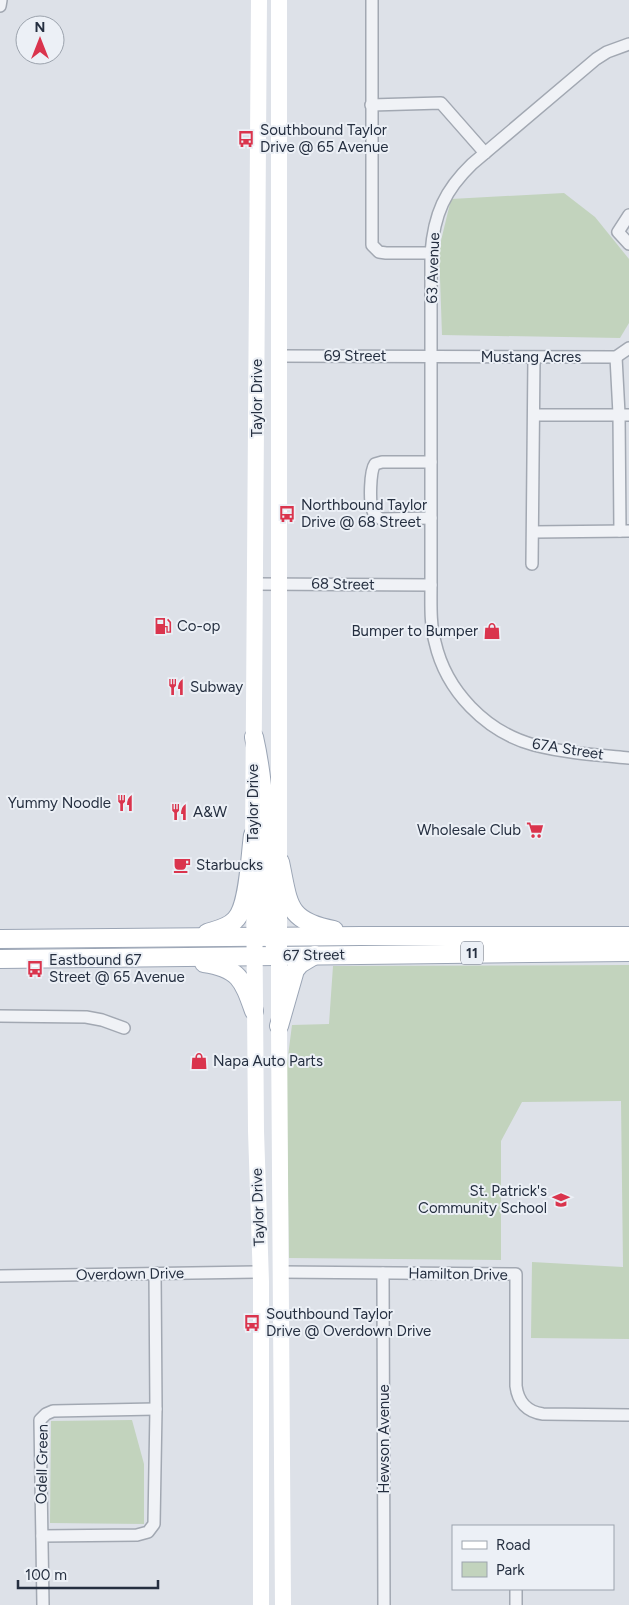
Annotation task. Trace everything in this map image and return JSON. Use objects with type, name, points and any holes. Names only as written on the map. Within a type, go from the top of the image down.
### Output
[{"type":"main road","name":"Taylor Drive","points":[[259,0],[253,835],[254,1011],[260,1272],[261,1605]]},
{"type":"main road","name":"Taylor Drive","points":[[276,937],[280,862],[279,0]]},
{"type":"main road","points":[[254,738],[263,789],[269,926],[276,937],[280,956]]},
{"type":"main road","points":[[187,938],[217,930],[230,925],[236,920],[245,899],[253,835]]},
{"type":"main road","points":[[280,862],[287,896],[294,912],[311,924],[361,936]]},
{"type":"main road","name":"67 Street","points":[[0,940],[361,936],[629,936]]},
{"type":"main road","name":"67 Street","points":[[0,959],[629,952]]},
{"type":"main road","points":[[279,1026],[295,970],[300,964],[315,955]]},
{"type":"main road","name":"Taylor Drive","points":[[280,956],[283,1605]]},
{"type":"main road","points":[[164,957],[214,964],[229,969],[236,974],[245,986],[254,1011]]},
{"type":"street","points":[[0,6],[2,0]]},
{"type":"street","points":[[372,0],[372,245],[378,252],[431,253]]},
{"type":"street","name":"63 Avenue","points":[[431,585],[431,253],[432,238],[441,205],[460,176],[486,153],[596,59],[612,50],[629,44]]},
{"type":"street","points":[[371,105],[441,104],[486,153]]},
{"type":"street","points":[[629,215],[618,232],[629,244]]},
{"type":"street","points":[[533,532],[624,531],[624,415],[616,357],[629,348]]},
{"type":"street","name":"69 Street","points":[[279,356],[431,357]]},
{"type":"street","name":"Mustang Acres","points":[[431,357],[616,357]]},
{"type":"street","points":[[532,564],[534,357]]},
{"type":"street","points":[[534,415],[624,415]]},
{"type":"street","points":[[431,518],[381,519],[375,515],[372,509],[371,471],[378,462],[432,462]]},
{"type":"street","name":"68 Street","points":[[256,584],[431,585]]},
{"type":"street","name":"67A Street","points":[[431,585],[432,626],[440,657],[456,689],[482,718],[506,734],[534,745],[629,758]]},
{"type":"street","points":[[0,1016],[86,1017],[102,1020],[124,1028]]},
{"type":"street","name":"Overdown Drive","points":[[0,1276],[260,1272]]},
{"type":"street","name":"Hamilton Drive","points":[[280,1272],[516,1274],[516,1386],[518,1395],[524,1405],[532,1412],[543,1414],[629,1415]]},
{"type":"street","points":[[42,1536],[137,1535],[151,1529],[155,1520],[155,1273]]},
{"type":"street","name":"Hewson Avenue","points":[[383,1273],[384,1605]]},
{"type":"street","name":"Odell Green","points":[[43,1605],[39,1425],[43,1416],[58,1410],[156,1409]]},
{"type":"street","points":[[516,1590],[516,1605]]},
{"type":"green space","points":[[564,193],[595,217],[629,259],[629,323],[620,338],[442,335],[439,249],[451,199]]},
{"type":"green space","points":[[629,965],[629,1339],[531,1338],[532,1262],[623,1267],[621,1101],[522,1102],[501,1141],[501,1260],[289,1258],[286,1072],[292,1025],[329,1024],[333,966]]},
{"type":"green space","points":[[132,1420],[144,1464],[144,1524],[50,1523],[51,1421]]},
{"type":"place","name":"Southbound Taylor Drive @ 65 Avenue","points":[[246,139]]},
{"type":"place","name":"Northbound Taylor Drive @ 68 Street","points":[[287,514]]},
{"type":"place","name":"Co-op","points":[[163,626]]},
{"type":"place","name":"Bumper to Bumper","points":[[492,631]]},
{"type":"place","name":"Subway","points":[[176,687]]},
{"type":"place","name":"Yummy Noodle","points":[[125,803]]},
{"type":"place","name":"A&W","points":[[179,812]]},
{"type":"place","name":"Wholesale Club","points":[[535,830]]},
{"type":"place","name":"Starbucks","points":[[182,865]]},
{"type":"place","name":"Eastbound 67 Street @ 65 Avenue","points":[[35,969]]},
{"type":"place","name":"Napa Auto Parts","points":[[199,1061]]},
{"type":"place","name":"St. Patrick's Community School","points":[[561,1200]]},
{"type":"place","name":"Southbound Taylor Drive @ Overdown Drive","points":[[252,1323]]}]
